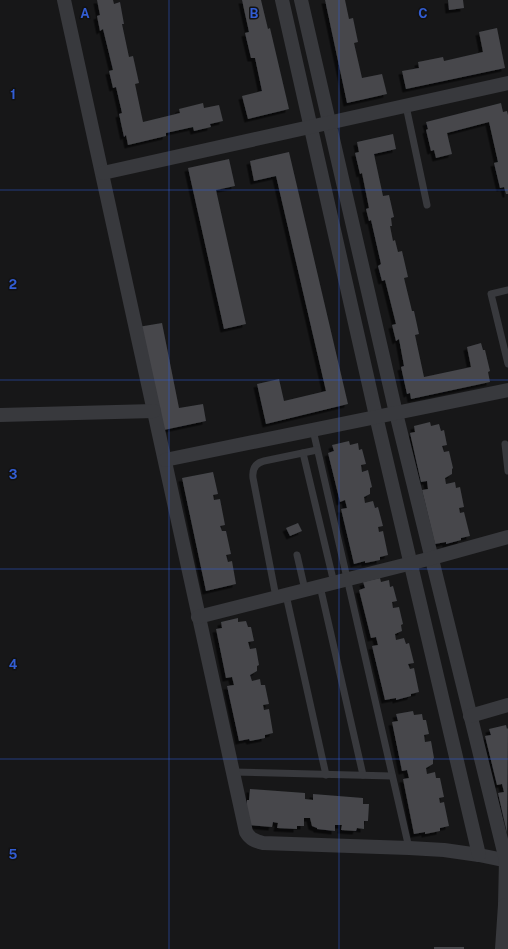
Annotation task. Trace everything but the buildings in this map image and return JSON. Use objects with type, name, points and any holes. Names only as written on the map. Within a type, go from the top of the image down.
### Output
[{"type":"street","points":[[64,0],[246,832],[253,840],[263,842],[444,850],[507,861]]},
{"type":"street","points":[[282,0],[376,416],[479,855]]},
{"type":"street","points":[[301,0],[396,412],[507,861],[506,905],[502,949]]},
{"type":"street","points":[[103,173],[508,83]]},
{"type":"street","points":[[165,460],[508,390]]},
{"type":"street","points":[[0,415],[154,411]]},
{"type":"street","points":[[198,617],[411,564],[508,537]]},
{"type":"street","points":[[470,716],[508,705]]},
{"type":"lane","points":[[406,106],[427,205]]},
{"type":"lane","points":[[508,290],[491,294],[508,364]]},
{"type":"lane","points":[[313,430],[363,776]]},
{"type":"lane","points":[[505,444],[508,471]]},
{"type":"lane","points":[[317,450],[260,462],[256,465],[252,473],[326,775]]},
{"type":"lane","points":[[303,453],[334,583],[392,776],[409,848]]},
{"type":"lane","points":[[297,555],[306,590]]},
{"type":"lane","points":[[233,772],[392,776]]}]
